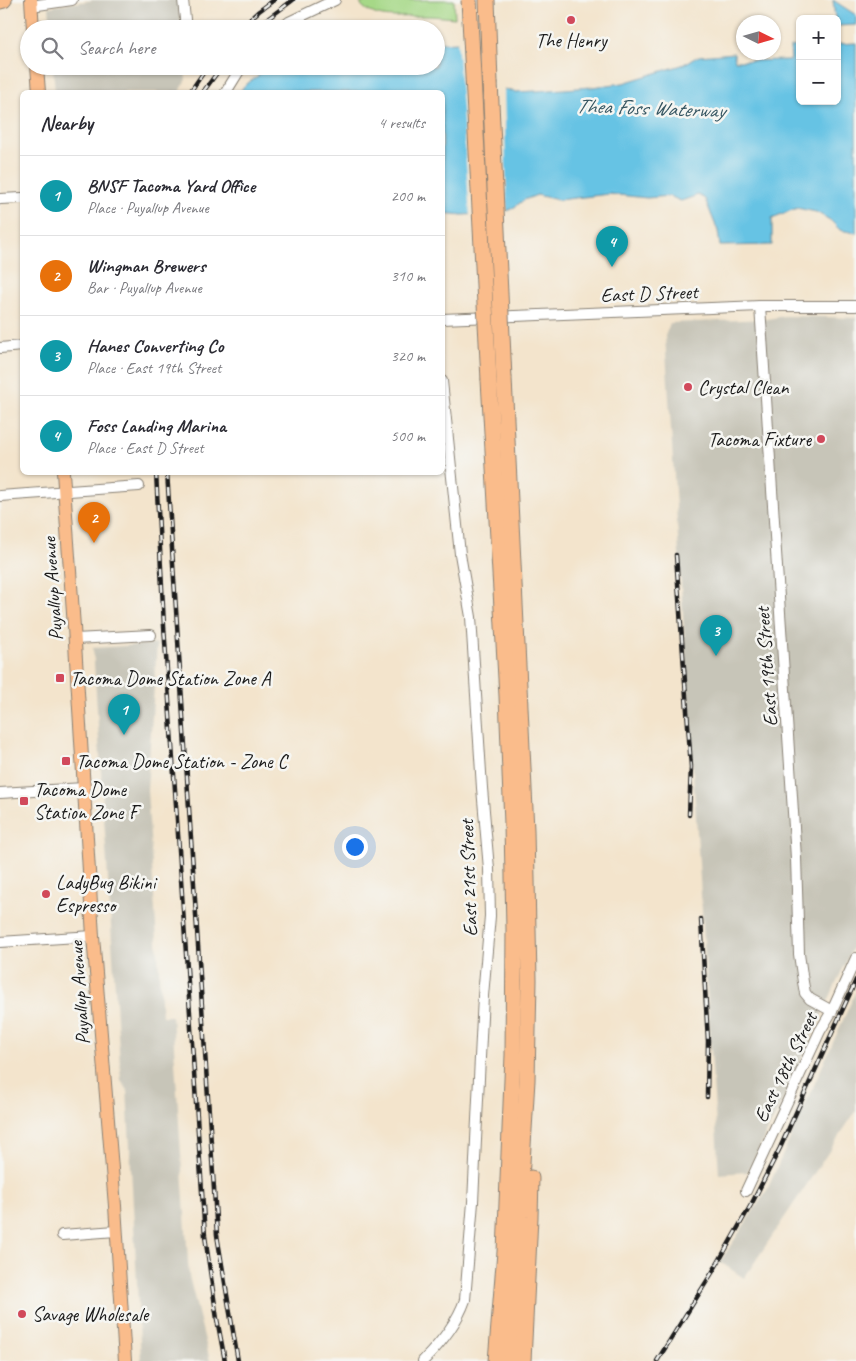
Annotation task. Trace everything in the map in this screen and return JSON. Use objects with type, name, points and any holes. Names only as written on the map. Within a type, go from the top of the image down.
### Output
[{"type":"highway","points":[[0,1],[4,0]]},
{"type":"highway","points":[[469,0],[496,379],[528,881],[527,1080],[510,1361]]},
{"type":"highway","points":[[487,0],[496,379],[514,928],[513,1054],[505,1252],[495,1361]]},
{"type":"highway","points":[[523,1361],[531,1189],[527,1080]]},
{"type":"main road","points":[[31,3],[33,20]]},
{"type":"main road","points":[[38,75],[39,90]]},
{"type":"main road","name":"Puyallup Avenue","points":[[63,475],[93,936],[125,1361]]},
{"type":"street","points":[[31,3],[72,0]]},
{"type":"street","points":[[183,0],[185,20]]},
{"type":"street","points":[[293,20],[335,0]]},
{"type":"street","points":[[227,90],[236,75]]},
{"type":"street","points":[[0,199],[20,198]]},
{"type":"street","name":"East D Street","points":[[445,319],[760,306],[856,306]]},
{"type":"street","name":"East 19th Street","points":[[760,306],[796,858],[799,954],[803,982],[810,999],[832,1011]]},
{"type":"street","points":[[0,348],[20,346]]},
{"type":"street","name":"East 21st Street","points":[[423,1361],[436,1348],[461,1312],[465,1300],[474,1192],[483,996],[490,916],[489,869],[471,617],[460,554],[445,410]]},
{"type":"street","points":[[0,496],[139,486]]},
{"type":"street","points":[[75,639],[150,635]]},
{"type":"street","points":[[0,793],[84,788]]},
{"type":"street","points":[[0,942],[93,936]]},
{"type":"street","name":"East 18th Street","points":[[746,1192],[820,1031],[832,1011],[856,958]]},
{"type":"street","points":[[62,1235],[116,1231]]},
{"type":"shaded area","points":[[94,0],[178,0],[180,20],[50,20],[49,7]]},
{"type":"shaded area","points":[[54,75],[185,75],[186,79],[181,90],[55,90]]},
{"type":"shaded area","points":[[785,316],[856,318],[856,940],[778,1110],[747,1172],[719,1174],[665,336],[670,323],[767,319]]},
{"type":"shaded area","points":[[157,644],[147,790],[162,1016],[172,1016],[189,1276],[210,1361],[141,1361],[127,1089],[121,1080],[93,648]]},
{"type":"shaded area","points":[[856,991],[856,1111],[744,1278],[720,1262],[767,1190]]},
{"type":"green space","points":[[368,0],[454,0],[455,18],[381,16],[366,10],[360,4]]},
{"type":"water","points":[[833,0],[856,15],[856,25],[841,26],[841,15],[835,15]]},
{"type":"water","name":"Thea Foss Waterway","points":[[460,42],[504,89],[515,92],[623,83],[682,65],[699,56],[734,53],[735,61],[791,60],[790,47],[796,46],[796,105],[841,105],[841,44],[856,43],[856,233],[840,230],[830,220],[816,212],[797,208],[772,218],[772,245],[720,246],[718,231],[705,199],[698,195],[681,201],[669,196],[647,198],[609,194],[558,200],[537,195],[524,200],[503,213],[462,215],[445,213],[445,90],[241,90],[259,75],[445,75],[445,43]]},
{"type":"pier","points":[[457,39],[462,40],[477,51],[487,70],[504,86],[507,214],[504,216],[470,217]]},
{"type":"railway","points":[[249,20],[274,0]]},
{"type":"railway","points":[[266,20],[293,0]]},
{"type":"railway","points":[[191,90],[202,75]]},
{"type":"railway","points":[[204,90],[215,75]]},
{"type":"railway","points":[[156,475],[164,626],[205,1236],[225,1361]]},
{"type":"railway","points":[[167,475],[217,1235],[238,1361]]},
{"type":"railway","points":[[676,555],[691,767],[689,815]]},
{"type":"railway","points":[[701,919],[708,1041],[707,1097]]},
{"type":"railway","points":[[657,1361],[715,1268],[752,1203],[780,1148],[856,980]]},
{"type":"place","name":"The Henry","points":[[571,20]]},
{"type":"place","name":"Foss Landing Marina","points":[[612,267]]},
{"type":"place","name":"Crystal Clean","points":[[688,387]]},
{"type":"place","name":"Tacoma Fixture","points":[[821,439]]},
{"type":"place","name":"Wingman Brewers","points":[[94,543]]},
{"type":"place","name":"Hanes Converting Co","points":[[716,656]]},
{"type":"place","name":"Tacoma Dome Station Zone A","points":[[60,678]]},
{"type":"place","name":"BNSF Tacoma Yard Office","points":[[124,735]]},
{"type":"place","name":"Tacoma Dome Station - Zone C","points":[[66,761]]},
{"type":"place","name":"Tacoma Dome Station Zone F","points":[[24,801]]},
{"type":"place","name":"LadyBug Bikini Espresso","points":[[46,894]]},
{"type":"place","name":"Savage Wholesale","points":[[22,1314]]}]
